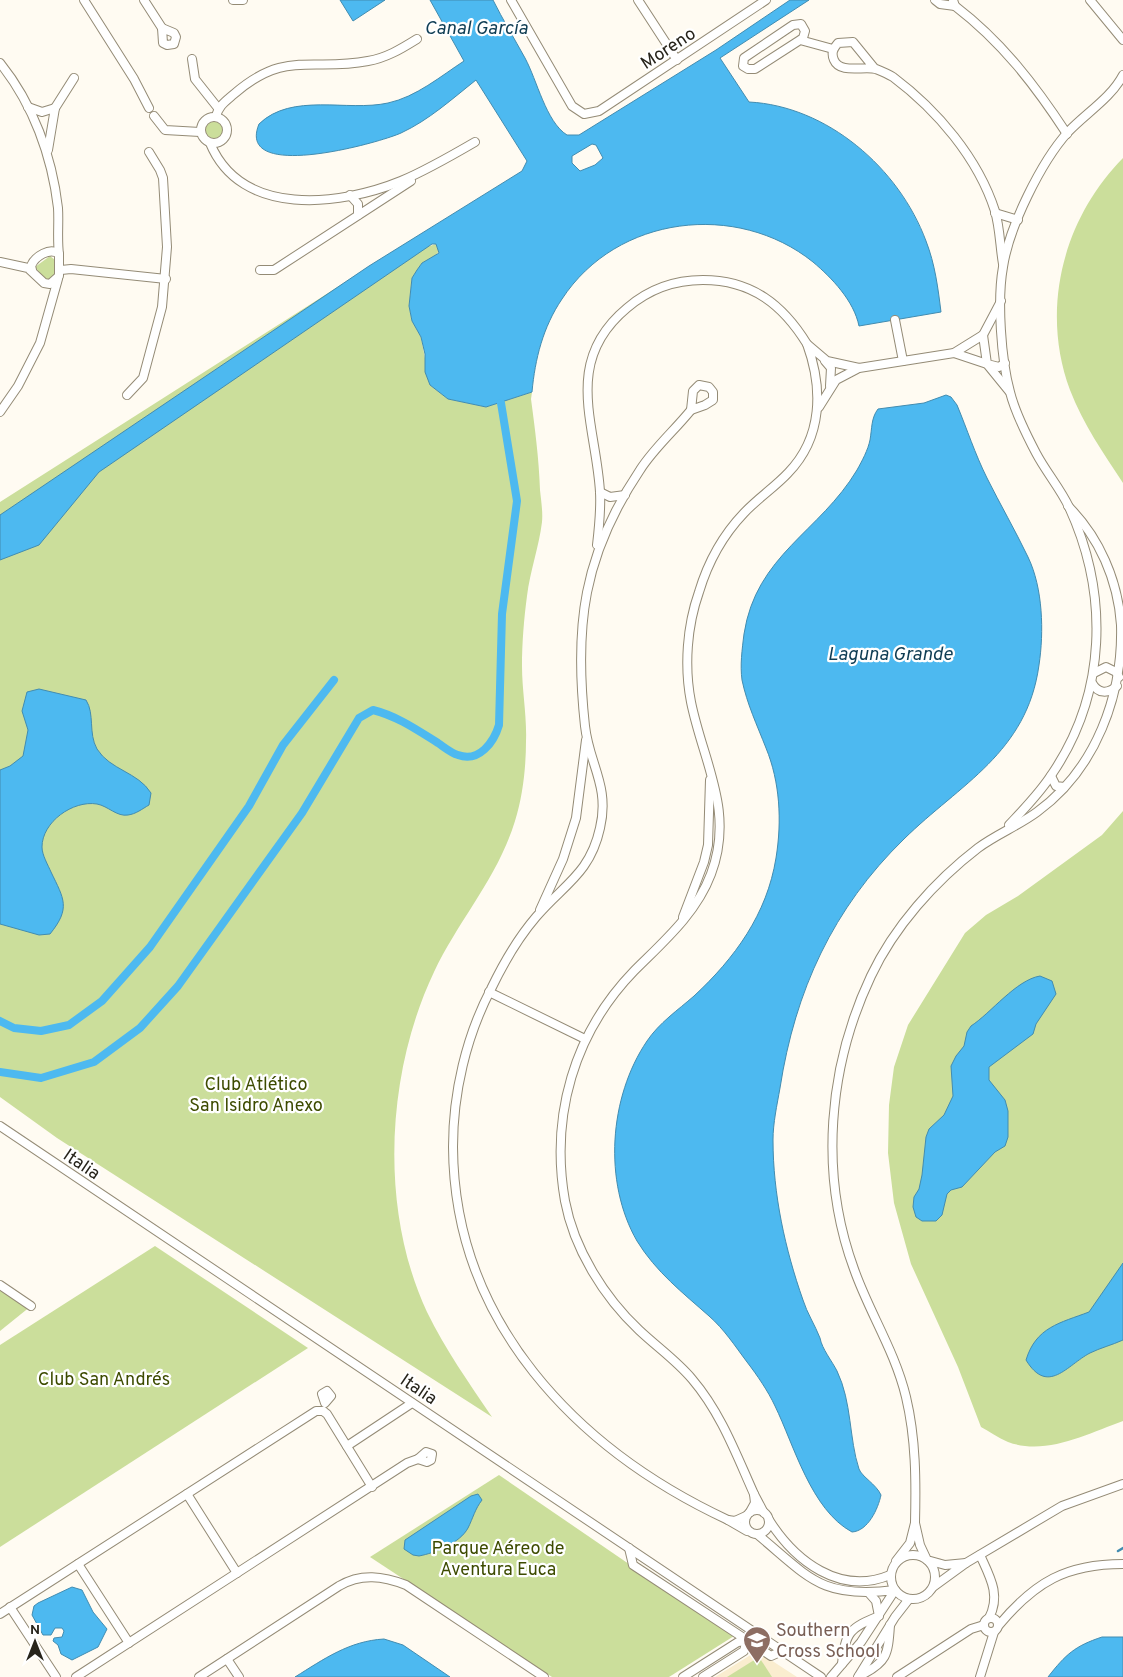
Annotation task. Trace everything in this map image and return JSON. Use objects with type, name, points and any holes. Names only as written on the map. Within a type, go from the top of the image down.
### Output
[{"type":"street","points":[[84,0],[134,79],[148,108]]},
{"type":"street","points":[[144,0],[162,28]]},
{"type":"street","points":[[233,0],[243,0]]},
{"type":"street","name":"Moreno","points":[[511,0],[572,106],[584,114],[599,111],[766,0]]},
{"type":"street","points":[[638,0],[677,60]]},
{"type":"street","points":[[935,0],[940,4],[954,3],[986,32],[1024,71],[1067,134]]},
{"type":"street","points":[[1090,0],[1123,40]]},
{"type":"street","points":[[800,40],[806,31],[801,24],[793,25],[744,58],[743,66],[748,70],[755,69],[800,40],[833,49]]},
{"type":"street","points":[[216,117],[218,108],[249,81],[272,69],[300,64],[367,62],[394,53],[417,39]]},
{"type":"street","points":[[875,69],[854,42],[838,44],[833,49],[832,56],[840,68],[875,69],[891,76],[928,108],[945,126],[975,169],[988,192],[996,214],[1003,266],[1002,330],[1010,392],[1036,454],[1068,506],[1089,530],[1107,565],[1120,617],[1122,636],[1117,686],[1107,719],[1087,759],[1064,787],[1037,812],[1004,830],[957,866],[911,915],[882,956],[872,974],[854,1019],[842,1058],[836,1091],[832,1154],[836,1202],[854,1269],[888,1346],[905,1394],[914,1450],[915,1524],[920,1546],[935,1572],[933,1587]]},
{"type":"street","points":[[192,59],[195,80],[218,108]]},
{"type":"street","points":[[0,63],[28,107],[48,155],[57,206],[60,270],[51,299],[46,327],[40,343],[18,386],[0,412]]},
{"type":"street","points":[[1003,266],[1031,188],[1067,134],[1111,92],[1123,75]]},
{"type":"street","points":[[48,155],[50,126],[55,108],[74,78]]},
{"type":"street","points":[[28,107],[42,112],[55,108]]},
{"type":"street","points":[[154,116],[165,130],[200,132]]},
{"type":"street","points":[[216,117],[204,121],[200,132],[204,139],[210,143],[215,156],[226,171],[246,186],[268,196],[314,201],[350,196],[380,188],[427,170]]},
{"type":"street","points":[[210,143],[223,140],[227,133],[226,124],[216,117]]},
{"type":"street","points":[[260,270],[274,270],[427,170],[475,142]]},
{"type":"street","points":[[127,395],[143,378],[151,354],[166,279],[167,228],[162,178],[160,170],[149,152]]},
{"type":"street","points":[[350,196],[358,204],[358,215]]},
{"type":"street","points":[[996,214],[1018,220]]},
{"type":"street","points":[[17,264],[33,261],[48,251],[58,236]]},
{"type":"street","points":[[48,251],[53,250],[59,254]]},
{"type":"street","points":[[32,270],[33,261]]},
{"type":"street","points":[[0,262],[17,264],[32,270],[44,283],[51,299]]},
{"type":"street","points":[[60,270],[71,269],[166,279]]},
{"type":"street","points":[[44,283],[50,284],[58,279]]},
{"type":"street","points":[[538,916],[556,877],[576,818],[582,774],[586,735],[581,687],[580,640],[585,601],[596,552],[600,492],[587,407],[589,373],[597,345],[604,333],[634,302],[660,288],[677,282],[705,280],[738,284],[770,300],[794,322],[807,344],[814,367],[818,409]]},
{"type":"street","points":[[1001,301],[985,333],[986,364],[1010,392]]},
{"type":"street","points":[[896,320],[902,361]]},
{"type":"street","points":[[890,1575],[870,1582],[840,1579],[827,1574],[814,1568],[793,1552],[769,1520],[754,1494],[729,1436],[705,1395],[678,1364],[637,1328],[601,1286],[577,1240],[565,1202],[560,1135],[567,1090],[585,1039],[618,989],[680,924],[706,853],[710,828],[710,774],[694,713],[688,668],[692,615],[698,592],[708,568],[731,528],[746,511],[786,476],[800,459],[810,440],[818,409],[832,386],[843,375],[859,368],[954,353],[985,333],[996,328],[1002,330]]},
{"type":"street","points":[[807,344],[827,361],[831,368],[832,386]]},
{"type":"street","points":[[954,353],[999,367],[1005,363]]},
{"type":"street","points":[[814,367],[820,360],[859,368]]},
{"type":"street","points":[[817,386],[826,389],[832,386]]},
{"type":"street","points":[[596,552],[625,495],[654,451],[691,410]]},
{"type":"street","points":[[600,492],[610,497],[625,495]]},
{"type":"street","points":[[1004,830],[1051,776],[1074,736],[1094,673],[1098,625],[1097,603],[1090,569],[1068,506]]},
{"type":"street","points":[[1090,569],[1098,562],[1107,565]]},
{"type":"street","points":[[1094,673],[1106,667],[1116,672],[1119,677]]},
{"type":"street","points":[[1092,683],[1099,691],[1104,692],[1117,686]]},
{"type":"street","points":[[586,735],[599,773],[603,806],[599,832],[590,855],[570,885],[538,916],[510,954],[489,992],[464,1059],[453,1135],[453,1165],[460,1219],[467,1249],[485,1295],[519,1355],[540,1381],[587,1428],[648,1475],[748,1532],[758,1535],[805,1576],[818,1583],[848,1592],[869,1593],[895,1590],[910,1599],[923,1597],[933,1587],[966,1563],[1062,1506],[1123,1484]]},
{"type":"street","points":[[582,774],[591,768],[599,773]]},
{"type":"street","points":[[1051,776],[1056,786],[1064,787]]},
{"type":"street","points":[[556,877],[560,884],[570,885]]},
{"type":"street","points":[[489,992],[585,1039]]},
{"type":"street","name":"Italia","points":[[0,1126],[820,1677]]},
{"type":"street","points":[[0,1285],[31,1306]]},
{"type":"street","points":[[347,1446],[412,1403]]},
{"type":"street","points":[[0,1614],[324,1407],[372,1487]]},
{"type":"street","points":[[76,1677],[407,1463],[418,1459]]},
{"type":"street","points":[[187,1494],[237,1573]]},
{"type":"street","points":[[748,1532],[745,1526],[748,1514],[755,1503],[754,1494]]},
{"type":"street","points":[[728,1520],[735,1521],[757,1510],[764,1513]]},
{"type":"street","points":[[758,1535],[768,1528],[769,1520]]},
{"type":"street","points":[[895,1590],[890,1575],[896,1561],[910,1543],[915,1524]]},
{"type":"street","points":[[629,1548],[633,1565],[746,1642],[771,1656],[782,1651]]},
{"type":"street","points":[[896,1561],[908,1554],[922,1556],[928,1560],[945,1565],[966,1563]]},
{"type":"street","points":[[980,1556],[994,1588],[994,1608],[988,1620],[987,1631],[996,1629],[1017,1605],[1038,1587],[1068,1572],[1085,1566],[1123,1564]]},
{"type":"street","points":[[78,1564],[129,1643]]},
{"type":"street","points":[[199,1677],[348,1581],[375,1577],[406,1586],[544,1677]]},
{"type":"street","points":[[831,1677],[878,1616],[895,1590]]},
{"type":"street","points":[[869,1593],[876,1601],[878,1616]]},
{"type":"street","points":[[859,1676],[890,1624],[910,1599]]},
{"type":"street","points":[[897,1677],[971,1629],[1017,1605]]},
{"type":"street","points":[[10,1607],[56,1677]]},
{"type":"street","points":[[842,1664],[848,1634],[857,1626],[878,1616]]},
{"type":"street","points":[[980,1677],[996,1629],[996,1619],[988,1620]]},
{"type":"street","points":[[859,1676],[874,1669],[886,1656],[889,1646],[890,1624]]},
{"type":"street","points":[[703,1677],[744,1651],[752,1631]]},
{"type":"street","points":[[683,1677],[738,1642],[746,1642]]},
{"type":"street","points":[[227,1659],[239,1677]]},
{"type":"shaded area","name":"Southern Cross School","points":[[757,1651],[797,1677],[715,1677]]},
{"type":"green space","points":[[210,121],[218,121],[223,126],[221,137],[210,139],[205,134],[205,126]]},
{"type":"green space","points":[[1123,158],[1123,483],[1094,438],[1075,403],[1061,359],[1057,328],[1058,297],[1063,266],[1072,237],[1085,209],[1102,182]]},
{"type":"green space","name":"Club Atlético San Isidro Anexo","points":[[416,237],[414,241],[417,250],[436,244],[439,251],[434,258],[422,263],[412,278],[409,306],[412,321],[421,337],[430,385],[448,399],[486,407],[532,392],[531,399],[542,510],[541,531],[528,587],[523,631],[522,666],[526,751],[524,781],[518,811],[498,862],[444,953],[418,1011],[406,1053],[398,1097],[394,1141],[395,1186],[401,1230],[412,1272],[434,1326],[492,1417],[57,1138],[0,1097],[0,502]]},
{"type":"green space","points":[[50,256],[55,260],[54,277],[47,281],[35,267]]},
{"type":"green space","points":[[1123,811],[1123,1421],[1066,1442],[1052,1445],[1022,1446],[1008,1442],[981,1427],[958,1367],[911,1264],[894,1203],[888,1153],[889,1105],[894,1067],[908,1025],[965,933],[986,915],[1018,896],[1102,835]]},
{"type":"green space","name":"Club San Andrés","points":[[155,1246],[308,1348],[0,1547],[0,1345]]},
{"type":"green space","points":[[0,1285],[31,1306],[0,1331]]},
{"type":"green space","name":"Parque Aéreo de Aventura Euca","points":[[499,1475],[734,1636],[669,1677],[552,1677],[370,1557]]},
{"type":"green space","points":[[759,1657],[772,1677],[727,1677]]},
{"type":"water","name":"Canal García","points":[[340,0],[385,0],[353,21]]},
{"type":"water","points":[[430,0],[493,0],[525,58],[553,121],[567,135],[579,135],[716,50],[790,0],[809,0],[720,58],[749,102],[778,106],[806,115],[832,128],[857,146],[879,166],[898,189],[914,214],[926,241],[934,267],[941,312],[859,326],[847,299],[828,275],[813,262],[783,243],[749,230],[715,225],[680,226],[646,234],[614,249],[585,271],[562,299],[545,332],[535,367],[532,392],[486,407],[448,399],[430,385],[425,372],[425,354],[421,337],[412,321],[409,306],[412,278],[422,263],[439,253],[436,244],[432,244],[99,472],[39,545],[0,560],[0,515],[369,266],[522,171],[527,161],[476,80],[421,122],[388,138],[340,150],[288,155],[268,152],[257,142],[259,124],[272,114],[287,108],[388,103],[418,91],[464,61]],"holes":[[[592,144],[596,145],[603,158],[595,165],[580,171],[572,163],[572,156]]]},
{"type":"water","name":"Laguna Grande","points":[[946,395],[951,397],[957,405],[983,469],[1033,569],[1041,610],[1041,652],[1032,695],[1021,722],[1006,744],[968,783],[904,839],[857,893],[821,953],[807,985],[787,1052],[776,1107],[773,1134],[775,1181],[781,1221],[805,1305],[842,1383],[859,1469],[881,1495],[875,1513],[867,1524],[858,1531],[852,1532],[825,1509],[815,1493],[805,1475],[772,1400],[751,1367],[720,1326],[661,1272],[637,1241],[626,1218],[619,1193],[615,1167],[615,1140],[618,1113],[625,1088],[634,1063],[647,1041],[663,1023],[709,981],[736,950],[757,916],[772,878],[779,830],[777,788],[771,761],[749,706],[741,674],[744,634],[751,607],[762,584],[775,564],[842,492],[857,470],[868,448],[873,420],[878,409],[924,403]]},
{"type":"water","points":[[39,689],[86,700],[89,705],[94,743],[97,749],[109,762],[139,780],[151,793],[149,805],[131,814],[124,815],[101,805],[88,804],[69,809],[53,821],[43,838],[42,850],[62,897],[63,910],[57,925],[50,934],[39,935],[0,924],[0,770],[10,766],[23,756],[28,730],[22,711],[27,692]]},
{"type":"water","points":[[1040,976],[1052,981],[1056,994],[1036,1024],[1033,1034],[989,1067],[989,1080],[1005,1100],[1008,1111],[1008,1137],[1005,1146],[995,1152],[962,1187],[951,1190],[947,1194],[942,1215],[936,1221],[922,1221],[916,1217],[913,1207],[914,1197],[919,1189],[922,1175],[926,1137],[929,1129],[944,1115],[953,1096],[951,1066],[964,1046],[967,1032],[971,1026],[1013,990]]},
{"type":"water","points":[[1123,1263],[1123,1340],[1090,1353],[1065,1370],[1050,1377],[1042,1376],[1034,1371],[1026,1360],[1036,1340],[1059,1323],[1089,1312]]},
{"type":"water","points":[[478,1494],[482,1500],[468,1528],[453,1543],[439,1550],[419,1556],[413,1555],[404,1549],[405,1540],[471,1496]]},
{"type":"water","points":[[72,1587],[82,1590],[93,1612],[107,1629],[98,1647],[72,1660],[61,1654],[58,1645],[53,1641],[54,1638],[62,1637],[64,1631],[62,1628],[55,1628],[51,1635],[43,1635],[32,1615],[34,1606],[38,1603]]},
{"type":"water","points":[[1102,1637],[1123,1637],[1123,1677],[1048,1677],[1060,1662],[1072,1652]]},
{"type":"water","points":[[384,1639],[403,1645],[450,1677],[295,1677],[348,1647],[371,1640]]},
{"type":"waterway","points":[[0,1072],[41,1078],[94,1062],[140,1028],[178,986],[302,813],[359,718],[373,710],[382,713],[407,724],[453,753],[466,757],[479,754],[489,744],[499,725],[502,614],[517,501],[501,403]]},
{"type":"waterway","points":[[0,1021],[14,1028],[41,1031],[69,1025],[102,1001],[150,947],[249,806],[283,745],[334,680]]},
{"type":"waterway","points":[[1118,1551],[1123,1548]]},
{"type":"place","name":"Southern Cross School","points":[[757,1664]]}]
